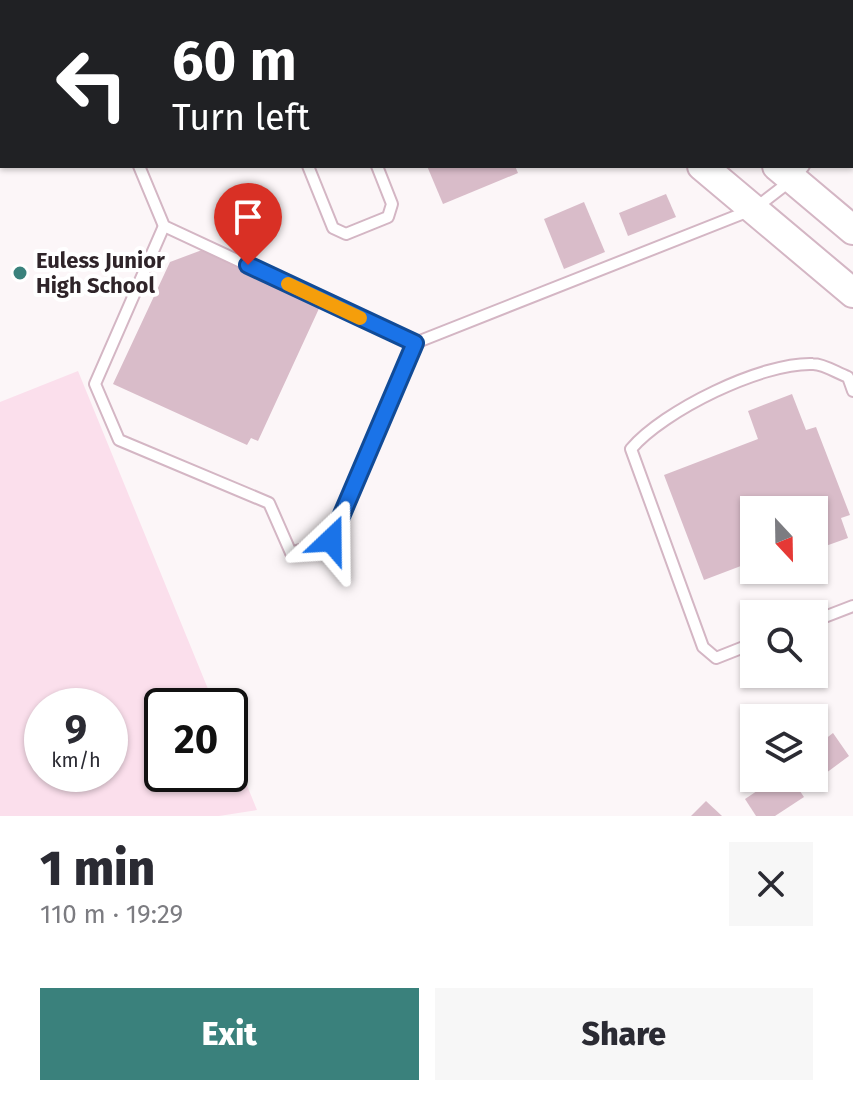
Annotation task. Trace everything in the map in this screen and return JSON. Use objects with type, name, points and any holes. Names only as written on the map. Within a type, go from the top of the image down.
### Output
[{"type":"street","points":[[704,168],[847,283]]},
{"type":"street","points":[[791,170],[853,230]]},
{"type":"lane","points":[[140,168],[164,226],[415,343]]},
{"type":"lane","points":[[309,168],[333,228],[346,234],[388,217],[392,204],[378,168]]},
{"type":"lane","points":[[164,226],[95,384],[119,440],[269,503],[291,553],[331,540],[415,343],[754,209],[791,170]]},
{"type":"lane","points":[[740,649],[716,658],[703,647],[631,449],[648,429],[752,374],[783,366],[816,364],[851,377],[853,391]]},
{"type":"lane","points":[[828,616],[853,606]]},
{"type":"shaded area","points":[[78,371],[208,688],[144,688],[144,792],[248,792],[248,788],[257,810],[219,816],[0,816],[0,402]]},
{"type":"building","points":[[428,168],[516,168],[518,173],[443,204]]},
{"type":"building","points":[[666,194],[676,217],[628,236],[619,213]]},
{"type":"building","points":[[584,202],[605,252],[564,269],[544,219]]},
{"type":"building","points":[[202,250],[322,302],[258,441],[251,438],[247,445],[113,384],[170,262]]},
{"type":"building","points":[[792,394],[806,430],[816,427],[850,515],[841,518],[848,538],[828,545],[828,496],[740,496],[740,566],[704,580],[664,475],[758,439],[748,411]]},
{"type":"building","points":[[833,733],[849,756],[828,772],[828,737]]},
{"type":"building","points":[[755,792],[801,792],[804,797],[775,816],[756,816],[745,799]]},
{"type":"building","points":[[706,801],[722,816],[691,816]]},
{"type":"slow traffic","points":[[288,284],[360,318]]},
{"type":"place","name":"Euless Junior High School","points":[[20,273]]},
{"type":"route","points":[[248,265],[415,343],[331,540]]}]
